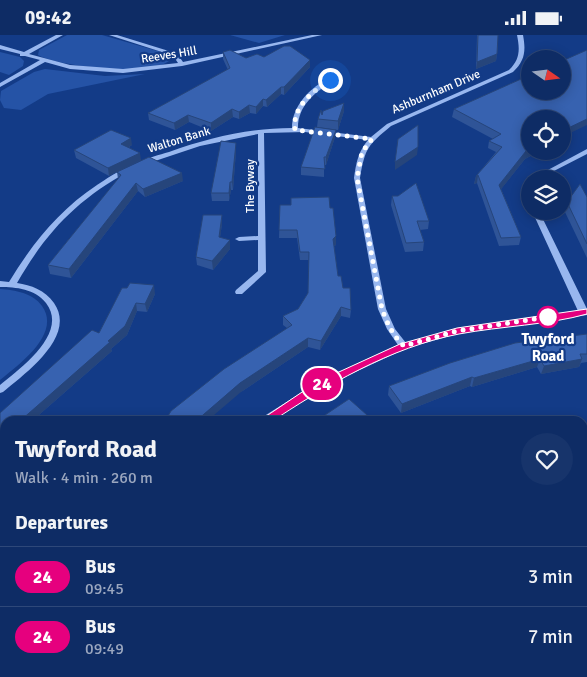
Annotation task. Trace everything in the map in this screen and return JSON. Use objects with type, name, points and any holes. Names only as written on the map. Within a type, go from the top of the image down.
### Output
[{"type":"street","points":[[22,55],[60,35]]},
{"type":"street","points":[[112,35],[170,53],[182,64]]},
{"type":"street","name":"Reeves Hill","points":[[0,47],[22,55],[70,67],[110,71],[158,69],[319,35]]},
{"type":"street","name":"Ashburnham Drive","points":[[404,346],[390,328],[382,309],[357,178],[362,152],[372,139],[389,125],[405,116],[511,71],[521,61],[523,55],[520,35]]},
{"type":"street","points":[[0,85],[43,61]]},
{"type":"street","points":[[295,130],[296,114],[303,103],[330,80]]},
{"type":"street","name":"Walton Bank","points":[[12,284],[39,240],[66,211],[94,189],[135,167],[194,145],[261,133],[295,130],[372,139]]},
{"type":"street","name":"The Byway","points":[[239,292],[262,272],[261,133]]},
{"type":"street","points":[[552,170],[587,151]]},
{"type":"street","points":[[272,416],[320,385],[404,346],[457,331],[585,312],[539,220]]},
{"type":"street","points":[[239,239],[261,238]]},
{"type":"street","points":[[0,283],[32,289],[46,298],[54,309],[56,328],[49,343],[0,390]]},
{"type":"shaded area","points":[[67,35],[102,35],[168,54],[170,60],[160,65],[126,69],[65,63],[38,55],[39,50]]},
{"type":"shaded area","points":[[230,35],[285,35],[259,43]]},
{"type":"shaded area","points":[[0,52],[20,57],[24,61],[23,66],[9,75],[0,72]]},
{"type":"shaded area","points":[[45,69],[105,76],[145,74],[48,94],[21,110],[4,108],[0,100],[1,91],[34,72]]},
{"type":"shaded area","points":[[0,289],[18,291],[29,295],[42,306],[47,317],[42,338],[35,348],[0,380]]},
{"type":"building","points":[[478,35],[498,35],[497,54],[477,62]]},
{"type":"building","points":[[284,46],[290,46],[310,60],[284,87],[281,87],[266,100],[263,99],[256,107],[249,105],[239,112],[232,109],[211,123],[188,115],[174,123],[148,113],[230,68],[223,52],[230,50],[246,58],[257,54],[264,57]]},
{"type":"building","points":[[587,50],[587,119],[571,127],[571,110],[521,110],[521,157],[499,185],[521,237],[501,238],[478,175],[476,176],[502,147],[489,141],[501,134],[454,109],[521,79],[521,100],[571,100],[571,57]]},
{"type":"building","points":[[344,103],[338,121],[318,119],[321,110],[322,115],[323,111]]},
{"type":"building","points":[[418,125],[418,147],[395,162],[398,139]]},
{"type":"building","points":[[315,127],[336,130],[326,157],[324,157],[325,169],[301,167]]},
{"type":"building","points":[[111,130],[131,138],[121,144],[140,153],[108,168],[74,150]]},
{"type":"building","points":[[221,141],[236,143],[232,182],[230,182],[229,193],[211,193]]},
{"type":"building","points":[[149,157],[182,173],[143,189],[136,183],[69,269],[48,265],[121,175],[117,172]]},
{"type":"building","points":[[416,183],[429,221],[417,221],[424,242],[406,243],[392,196],[398,196]]},
{"type":"building","points":[[580,184],[587,197],[587,244],[571,210],[571,196]]},
{"type":"building","points":[[329,197],[330,208],[333,208],[336,236],[333,239],[338,276],[341,276],[343,288],[350,288],[351,310],[341,307],[321,341],[308,338],[240,383],[202,416],[168,416],[171,411],[224,369],[292,325],[283,316],[298,309],[308,293],[309,252],[300,252],[297,230],[279,230],[280,205],[291,205],[291,198]]},
{"type":"building","points":[[203,215],[222,215],[219,237],[230,240],[212,261],[196,257]]},
{"type":"building","points":[[130,283],[154,285],[145,304],[136,303],[125,326],[108,341],[110,342],[26,416],[0,416],[0,413],[92,330],[99,333],[122,288],[127,288]]},
{"type":"building","points":[[587,334],[587,354],[580,354],[582,359],[544,366],[540,359],[472,377],[402,404],[389,386],[450,363],[515,343]]},
{"type":"building","points":[[349,399],[367,415],[366,416],[324,416]]},
{"type":"bus line","name":"24","points":[[271,416],[320,385],[404,346],[457,331],[587,312]]},
{"type":"place","name":"Twyford Road","points":[[548,317]]},
{"type":"route","points":[[330,80],[303,103],[294,119],[295,130],[372,139],[362,152],[357,178],[382,309],[386,321],[397,340],[404,346],[457,331],[548,317]]}]
